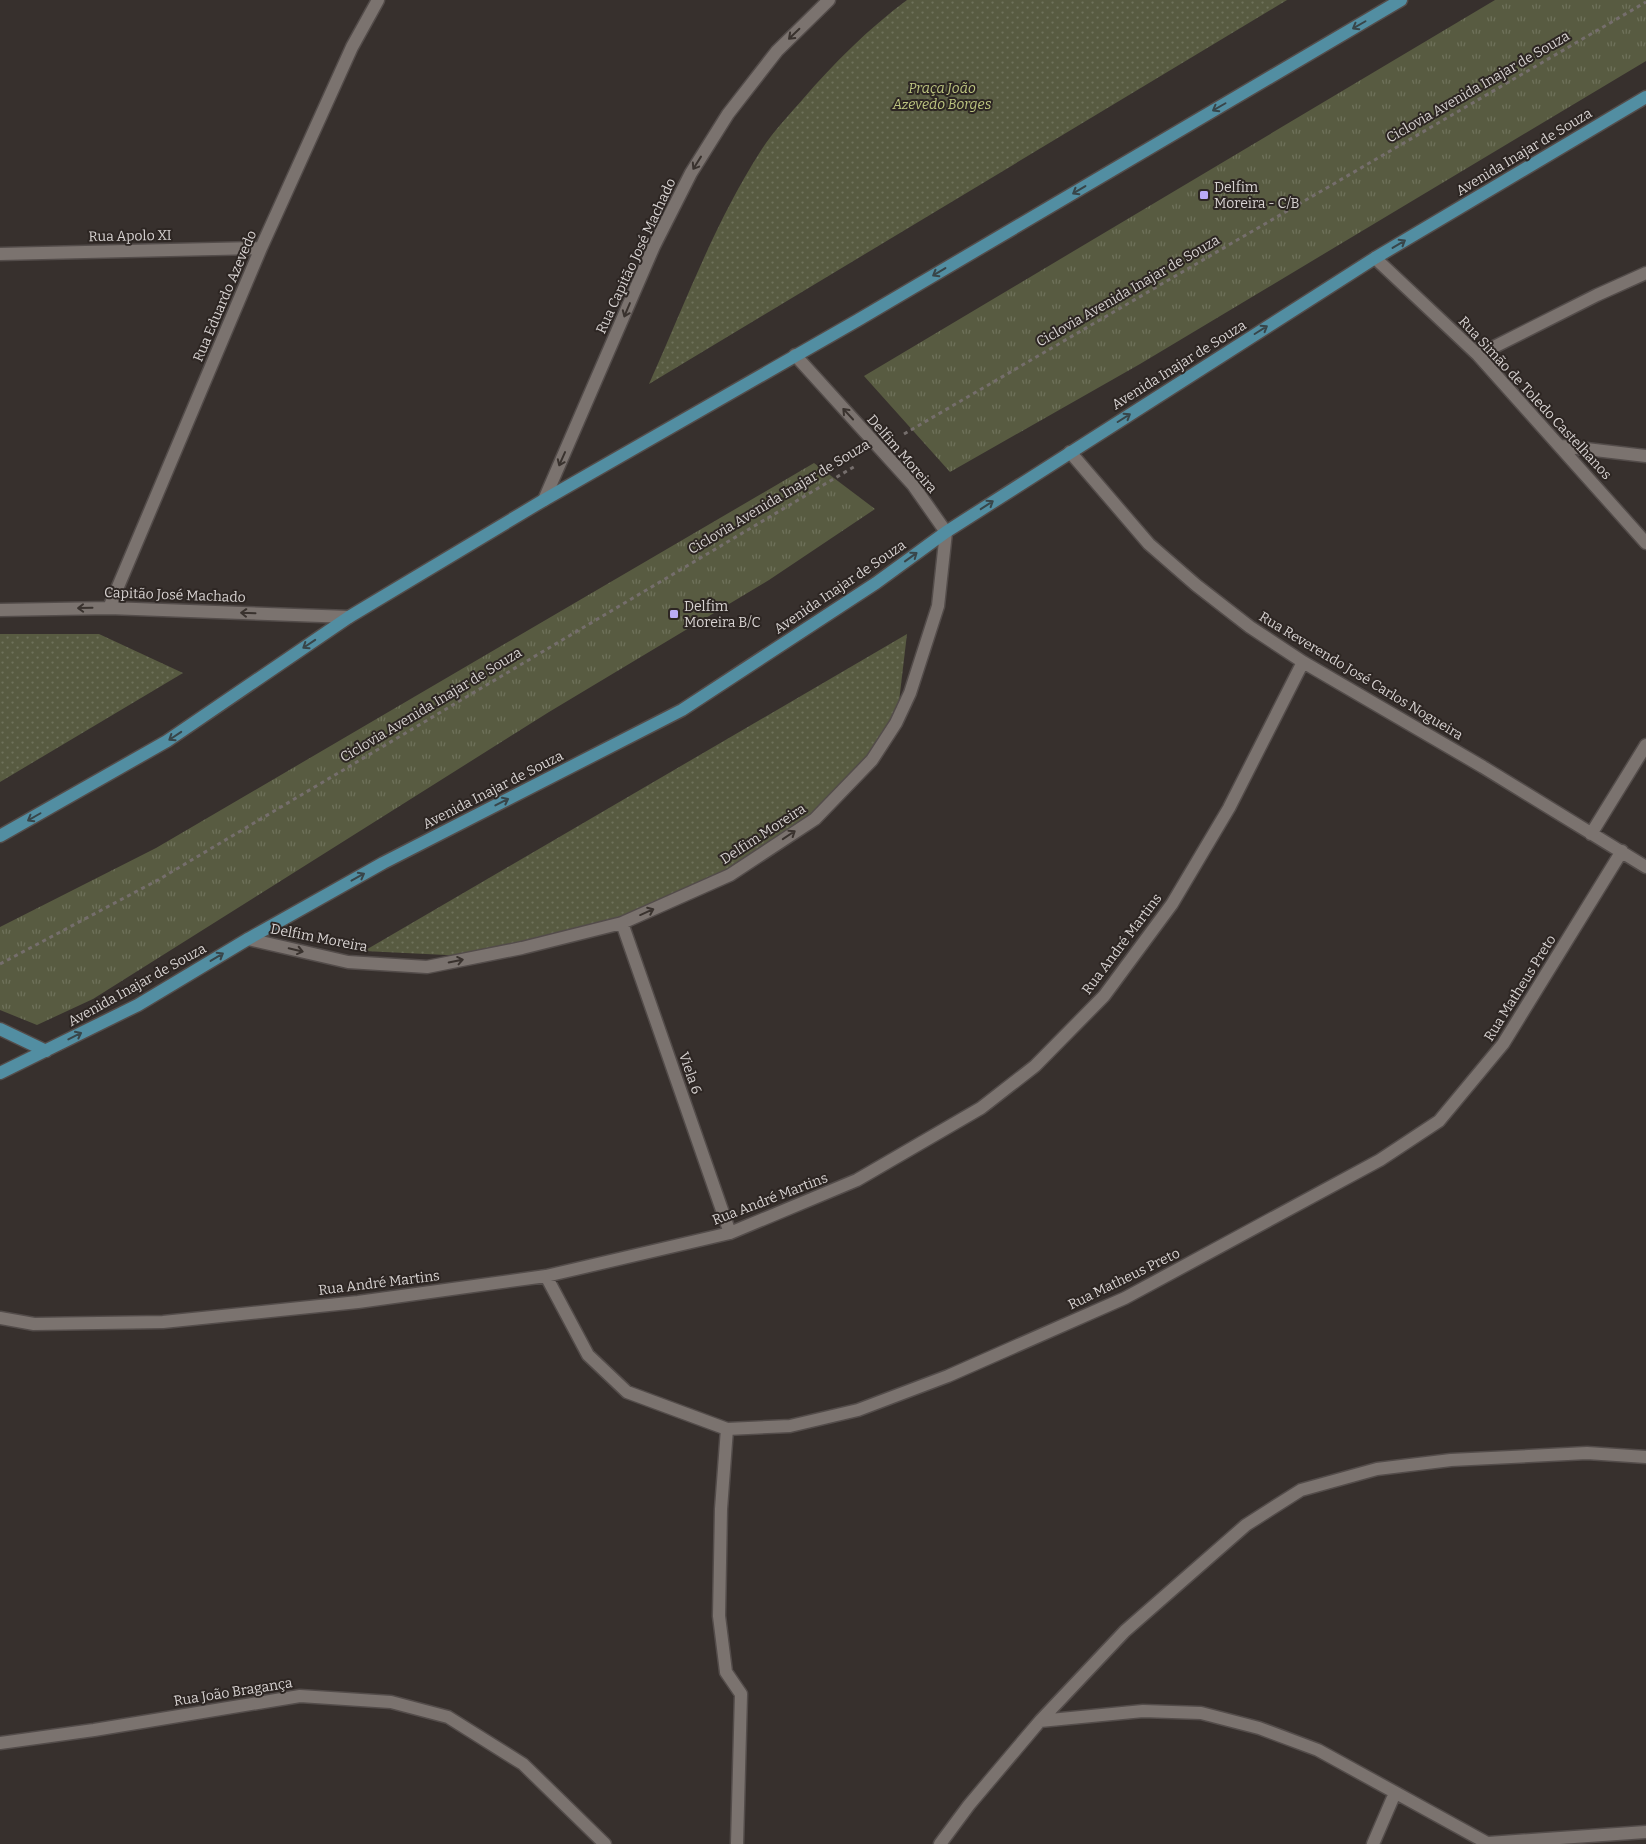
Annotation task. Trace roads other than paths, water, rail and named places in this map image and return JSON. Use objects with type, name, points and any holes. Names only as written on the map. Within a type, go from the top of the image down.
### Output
[{"type":"main road","points":[[0,836],[167,741],[349,617],[544,500],[858,320],[1401,0]]},
{"type":"main road","name":"Avenida Inajar de Souza","points":[[0,1073],[138,1005],[248,939],[383,863],[682,710],[876,583],[946,532],[1375,258],[1646,97]]},
{"type":"main road","points":[[0,1029],[46,1051]]},
{"type":"street","name":"Rua Eduardo Azevedo","points":[[109,608],[261,248],[352,47],[378,0]]},
{"type":"street","name":"Rua Capitão José Machado","points":[[544,500],[654,246],[691,173],[728,114],[777,51],[829,0]]},
{"type":"street","name":"Rua Apolo XI","points":[[0,254],[261,248]]},
{"type":"street","name":"Rua Simão de Toledo Castelhanos","points":[[1375,258],[1478,355],[1646,543]]},
{"type":"street","points":[[1478,355],[1597,295],[1646,273]]},
{"type":"street","name":"Delfim Moreira","points":[[248,939],[348,962],[427,967],[522,948],[622,923],[730,875],[815,819],[872,760],[896,723],[910,693],[938,606],[946,532],[913,485],[795,355]]},
{"type":"street","points":[[1561,446],[1646,456]]},
{"type":"street","name":"Rua Reverendo José Carlos Nogueira","points":[[1070,452],[1148,544],[1196,586],[1250,627],[1304,662],[1483,767],[1646,867]]},
{"type":"street","name":"Capitão José Machado","points":[[0,610],[109,608],[349,617]]},
{"type":"street","name":"Rua André Martins","points":[[0,1318],[34,1324],[163,1322],[358,1302],[546,1276],[730,1233],[856,1180],[982,1108],[1035,1066],[1104,996],[1172,904],[1229,808],[1304,662]]},
{"type":"street","points":[[1591,834],[1646,745]]},
{"type":"street","name":"Rua Matheus Preto","points":[[546,1276],[588,1355],[627,1392],[726,1430],[790,1426],[858,1410],[948,1376],[1125,1298],[1380,1160],[1439,1121],[1503,1044],[1622,851]]},
{"type":"street","name":"Viela 6","points":[[622,923],[730,1233]]},
{"type":"street","points":[[726,1430],[721,1508],[719,1616],[726,1672],[741,1694],[737,1844]]},
{"type":"street","points":[[940,1844],[969,1805],[1040,1721],[1126,1631],[1246,1525],[1301,1490],[1377,1470],[1451,1460],[1587,1453],[1646,1457]]},
{"type":"street","name":"Rua João Bragança","points":[[0,1743],[94,1730],[300,1696],[391,1702],[448,1717],[523,1764],[605,1844]]},
{"type":"street","points":[[1040,1721],[1143,1711],[1201,1713],[1259,1728],[1318,1750],[1489,1844],[1646,1832]]},
{"type":"street","points":[[1373,1844],[1395,1793]]},
{"type":"place","name":"Delfim Moreira - C/B","points":[[1204,195]]},
{"type":"place","name":"Delfim Moreira B/C","points":[[674,614]]},
{"type":"park label","name":"Praça João Azevedo Borges","points":[[942,96]]}]
